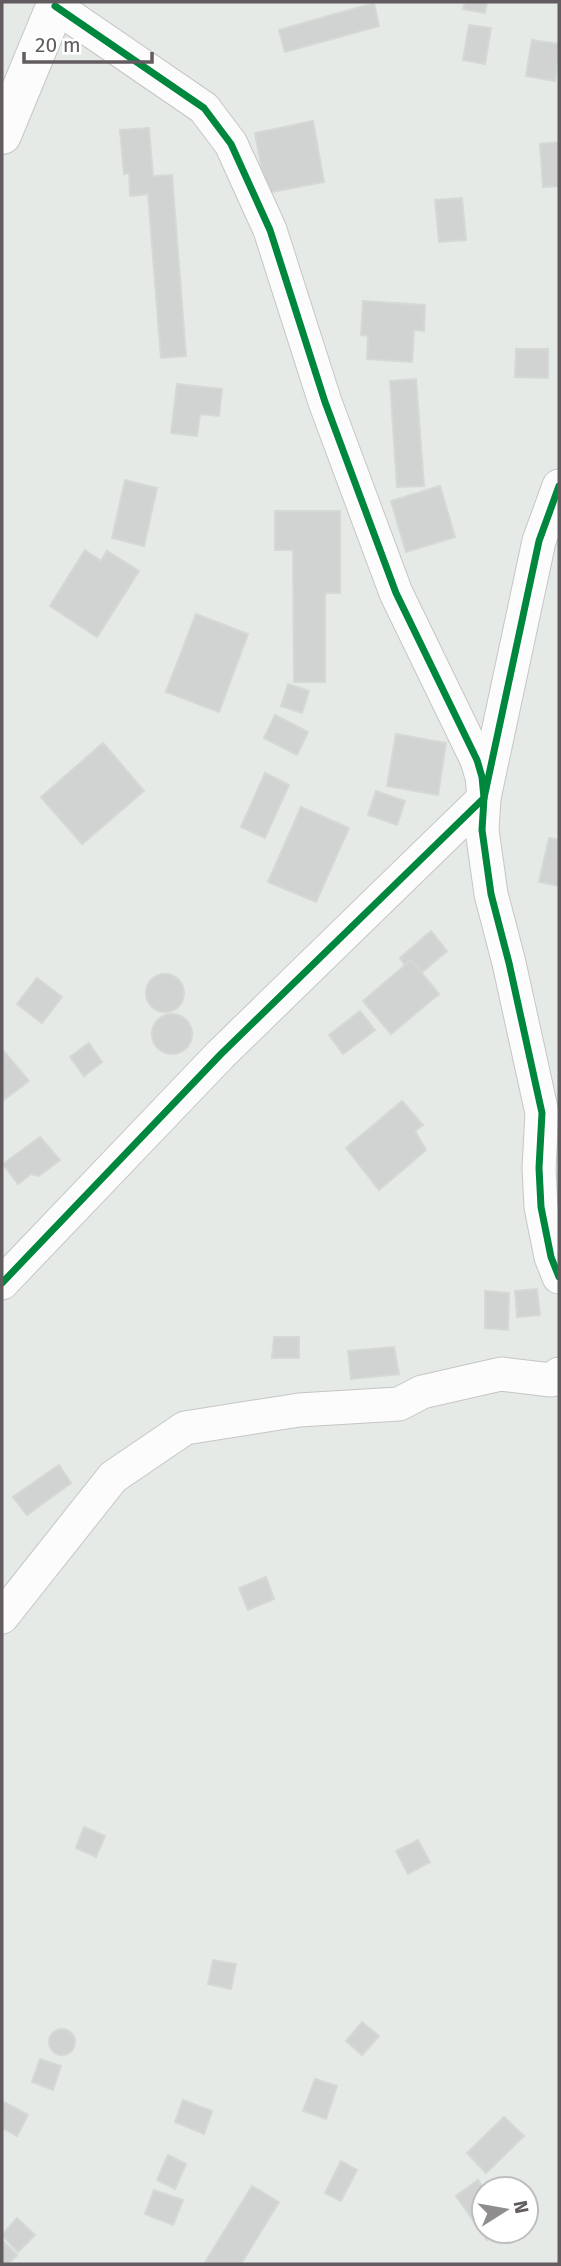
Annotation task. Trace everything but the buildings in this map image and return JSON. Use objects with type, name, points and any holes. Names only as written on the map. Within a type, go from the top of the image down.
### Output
[{"type":"street","points":[[2,135],[56,4],[204,108],[231,144],[270,230],[325,402],[396,593],[477,760],[484,798]]},
{"type":"street","points":[[559,486],[553,524],[539,541],[484,798],[482,830],[491,894],[542,1113],[539,1168],[541,1207],[551,1258],[559,1277]]},
{"type":"street","points":[[2,1283],[221,1054],[484,798]]},
{"type":"street","points":[[2,1617],[113,1477],[185,1428],[299,1410],[399,1404],[422,1392],[501,1374],[551,1380],[559,1374]]},
{"type":"cycle path","points":[[55,6],[204,108],[231,144],[270,230],[325,402],[396,593],[477,760],[482,777],[482,830],[491,894],[542,1113],[539,1168],[541,1207],[551,1257],[559,1277]]},
{"type":"cycle path","points":[[2,1283],[221,1054],[484,798],[539,541],[559,486]]}]
